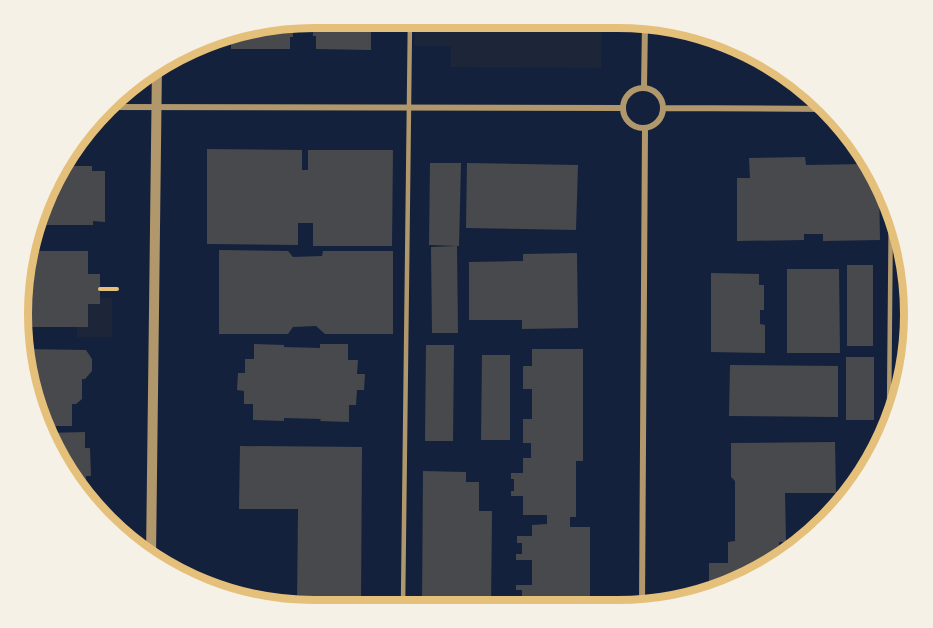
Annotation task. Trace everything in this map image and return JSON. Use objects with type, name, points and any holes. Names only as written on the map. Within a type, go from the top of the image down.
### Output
[{"type":"street","points":[[644,88],[645,30]]},
{"type":"street","points":[[151,548],[157,76]]},
{"type":"street","points":[[644,88],[661,98],[663,108],[661,118],[657,123],[645,128],[633,126],[628,122],[623,108],[630,93],[644,88]]},
{"type":"street","points":[[117,107],[623,108]]},
{"type":"street","points":[[663,108],[818,109]]},
{"type":"street","points":[[642,599],[645,128]]},
{"type":"lane","points":[[403,600],[410,28]]},
{"type":"lane","points":[[889,406],[891,227]]},
{"type":"path","points":[[100,290],[117,290]]},
{"type":"shaded area","points":[[415,28],[602,28],[601,68],[451,67],[451,46],[414,46]]},
{"type":"shaded area","points":[[100,298],[112,298],[112,337],[77,337],[77,327],[88,327],[88,304],[99,304]]},
{"type":"building","points":[[313,28],[378,28],[378,30],[371,30],[371,50],[316,49],[316,36],[313,36]]},
{"type":"building","points":[[293,29],[290,49],[231,49],[231,41],[240,38]]},
{"type":"building","points":[[207,149],[302,150],[302,170],[308,170],[308,150],[393,150],[392,246],[313,246],[313,223],[298,223],[298,245],[207,244]]},
{"type":"building","points":[[805,157],[806,165],[862,164],[879,197],[880,240],[823,241],[823,234],[804,234],[804,240],[737,241],[737,178],[750,178],[749,158]]},
{"type":"building","points":[[430,163],[461,163],[459,246],[429,245]]},
{"type":"building","points":[[467,163],[578,165],[576,230],[466,228]]},
{"type":"building","points":[[70,166],[92,166],[92,171],[105,171],[105,222],[93,221],[93,225],[43,225],[50,205]]},
{"type":"building","points":[[457,246],[458,333],[432,333],[431,247]]},
{"type":"building","points":[[219,250],[288,251],[293,257],[322,256],[323,251],[393,251],[393,334],[325,334],[316,326],[293,327],[288,334],[219,334]]},
{"type":"building","points":[[36,251],[88,251],[88,274],[100,274],[100,304],[88,304],[88,327],[29,327],[29,295]]},
{"type":"building","points":[[577,253],[578,328],[522,329],[522,320],[469,320],[469,262],[523,261],[523,254]]},
{"type":"building","points":[[847,265],[873,265],[873,346],[847,346]]},
{"type":"building","points":[[787,269],[839,269],[840,353],[787,353]]},
{"type":"building","points":[[711,273],[759,274],[759,285],[764,285],[764,310],[760,310],[760,324],[765,325],[765,353],[711,352]]},
{"type":"building","points":[[254,344],[320,348],[320,344],[348,344],[348,360],[358,360],[357,374],[365,374],[364,390],[357,390],[356,405],[349,405],[349,422],[284,418],[284,421],[253,420],[253,404],[244,404],[244,391],[237,390],[238,373],[245,373],[245,359],[254,359]]},
{"type":"building","points":[[426,345],[454,345],[453,441],[425,441]]},
{"type":"building","points":[[31,349],[86,350],[92,359],[92,371],[85,379],[82,379],[82,399],[72,404],[72,426],[51,426],[38,388]]},
{"type":"building","points":[[532,349],[583,349],[583,461],[576,461],[576,517],[570,517],[570,527],[590,527],[590,600],[522,600],[522,590],[516,590],[516,585],[532,585],[532,560],[516,560],[516,554],[522,554],[522,543],[517,543],[517,536],[532,536],[532,525],[547,524],[547,515],[523,515],[523,496],[511,496],[511,491],[514,491],[514,479],[511,479],[511,473],[523,473],[523,458],[531,458],[531,443],[523,443],[523,419],[532,419],[532,389],[523,389],[523,366],[532,366]]},
{"type":"building","points":[[482,355],[510,355],[510,440],[481,440]]},
{"type":"building","points":[[846,357],[874,357],[874,420],[846,420]]},
{"type":"building","points":[[730,365],[838,366],[838,417],[729,416]]},
{"type":"building","points":[[85,432],[85,448],[90,448],[91,476],[86,476],[86,487],[67,457],[55,433]]},
{"type":"building","points":[[835,442],[836,493],[785,493],[786,542],[779,542],[779,550],[762,561],[709,585],[709,563],[728,563],[728,542],[735,541],[735,481],[731,477],[731,443]]},
{"type":"building","points":[[240,446],[362,447],[361,600],[297,599],[298,509],[239,509]]},
{"type":"building","points":[[423,471],[466,472],[466,482],[479,482],[479,511],[492,511],[491,600],[422,600]]}]
